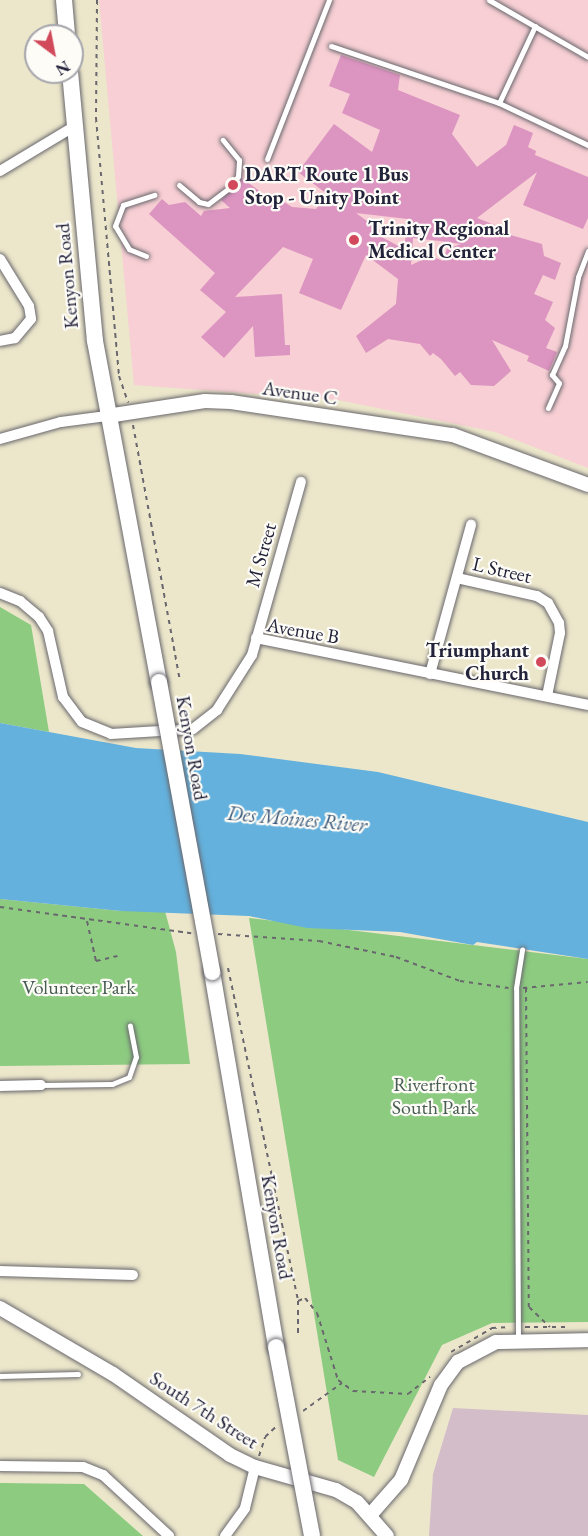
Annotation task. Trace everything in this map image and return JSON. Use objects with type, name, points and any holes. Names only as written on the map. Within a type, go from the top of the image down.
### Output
[{"type":"main road","points":[[64,0],[66,24]]},
{"type":"main road","name":"Kenyon Road","points":[[71,84],[95,341],[107,416],[159,682],[212,972],[276,1347],[312,1536]]},
{"type":"street","points":[[0,171],[75,126]]},
{"type":"street","points":[[0,259],[29,306],[31,319],[15,338],[0,341]]},
{"type":"street","name":"Avenue C","points":[[0,439],[61,422],[205,401],[231,402],[453,435],[588,484]]},
{"type":"street","name":"M Street","points":[[256,638],[301,482]]},
{"type":"street","name":"L Street","points":[[430,674],[471,525]]},
{"type":"street","name":"L Street","points":[[457,578],[537,597],[548,603],[559,623],[560,633],[548,696]]},
{"type":"street","name":"Avenue B","points":[[0,593],[31,608],[48,631],[63,697],[71,712],[82,722],[111,734],[136,735],[193,729],[206,722],[242,673],[256,638],[588,705]]},
{"type":"street","points":[[0,1086],[41,1086]]},
{"type":"street","points":[[0,1271],[132,1275]]},
{"type":"street","name":"South 7th Street","points":[[0,1308],[87,1357],[230,1455],[255,1467],[336,1490],[371,1514],[387,1536]]},
{"type":"street","points":[[371,1514],[401,1480],[449,1373],[482,1347],[517,1334],[588,1340]]},
{"type":"street","points":[[0,1466],[83,1467],[103,1475],[169,1536]]},
{"type":"street","points":[[225,1536],[245,1508],[255,1467]]},
{"type":"lane","points":[[267,159],[329,0]]},
{"type":"lane","points":[[489,0],[588,57]]},
{"type":"lane","points":[[499,103],[535,26]]},
{"type":"lane","points":[[331,46],[499,103],[588,146]]},
{"type":"lane","points":[[179,185],[199,202],[208,204],[233,185],[238,176],[239,160],[223,141]]},
{"type":"lane","points":[[146,256],[129,249],[115,226],[123,205],[154,195]]},
{"type":"lane","points":[[548,408],[559,383],[552,375],[566,346],[578,277],[588,251]]},
{"type":"lane","points":[[517,1334],[516,988],[522,949]]},
{"type":"lane","points":[[41,1086],[112,1084],[129,1077],[136,1057],[130,1026]]},
{"type":"lane","points":[[0,1376],[78,1374]]},
{"type":"path","points":[[97,0],[96,118],[119,376],[130,412],[180,682]]},
{"type":"path","points":[[0,907],[87,921],[199,934]]},
{"type":"path","points":[[87,921],[96,961],[117,956]]},
{"type":"path","points":[[209,934],[319,941],[396,957],[460,981],[516,988],[588,982]]},
{"type":"path","points":[[228,968],[298,1301],[298,1336]]},
{"type":"path","points":[[526,987],[529,1307],[550,1327]]},
{"type":"path","points":[[298,1301],[305,1298],[317,1314],[338,1380],[353,1391],[408,1394],[424,1385],[436,1370]]},
{"type":"path","points":[[448,1355],[454,1347],[492,1328],[517,1334],[550,1327],[579,1327]]},
{"type":"shaded area","name":"Trinity Regional Medical Center","points":[[99,0],[588,0],[588,468],[495,432],[338,400],[134,385]]},
{"type":"shaded area","points":[[453,1408],[588,1415],[588,1536],[429,1536],[433,1474]]},
{"type":"green space","points":[[0,607],[31,625],[49,732],[0,723]]},
{"type":"green space","name":"Volunteer Park","points":[[0,899],[121,911],[165,911],[176,952],[190,1064],[0,1066]]},
{"type":"green space","name":"Riverfront South Park","points":[[249,918],[588,959],[588,1322],[492,1323],[442,1345],[374,1477],[338,1460]]},
{"type":"green space","points":[[0,1483],[84,1484],[143,1536],[0,1536]]},
{"type":"water","name":"Des Moines River","points":[[0,723],[136,748],[240,754],[378,772],[588,822],[588,959],[477,942],[473,945],[400,932],[307,928],[249,916],[121,911],[0,899]]},
{"type":"building","points":[[341,55],[400,75],[398,90],[460,115],[452,134],[477,167],[506,145],[514,125],[533,133],[528,147],[536,151],[535,155],[588,177],[588,218],[583,229],[523,205],[537,172],[477,218],[505,229],[504,233],[542,244],[544,256],[561,263],[555,280],[543,275],[534,294],[553,302],[545,320],[555,328],[546,348],[557,352],[549,371],[527,361],[529,356],[492,340],[511,371],[494,386],[471,385],[460,372],[455,376],[441,359],[433,353],[430,356],[420,344],[388,339],[366,353],[356,336],[396,304],[398,279],[366,255],[341,310],[299,293],[313,259],[283,247],[235,297],[282,294],[285,345],[290,345],[290,355],[255,357],[253,326],[224,358],[201,337],[226,312],[200,290],[215,273],[149,214],[162,199],[169,205],[185,202],[201,216],[204,211],[230,208],[221,200],[242,178],[273,201],[276,197],[292,207],[316,209],[327,194],[298,172],[334,124],[372,152],[380,130],[342,113],[350,94],[329,86]],"holes":[[[356,213],[408,219],[404,249],[378,235],[379,230]],[[413,238],[440,241],[461,244],[447,249],[443,261],[431,256],[411,265]]]},
{"type":"place","name":"DART Route 1 Bus Stop - Unity Point","points":[[233,185]]},
{"type":"place","name":"Trinity Regional Medical Center","points":[[354,240]]},
{"type":"place","name":"Triumphant Church","points":[[541,662]]}]
